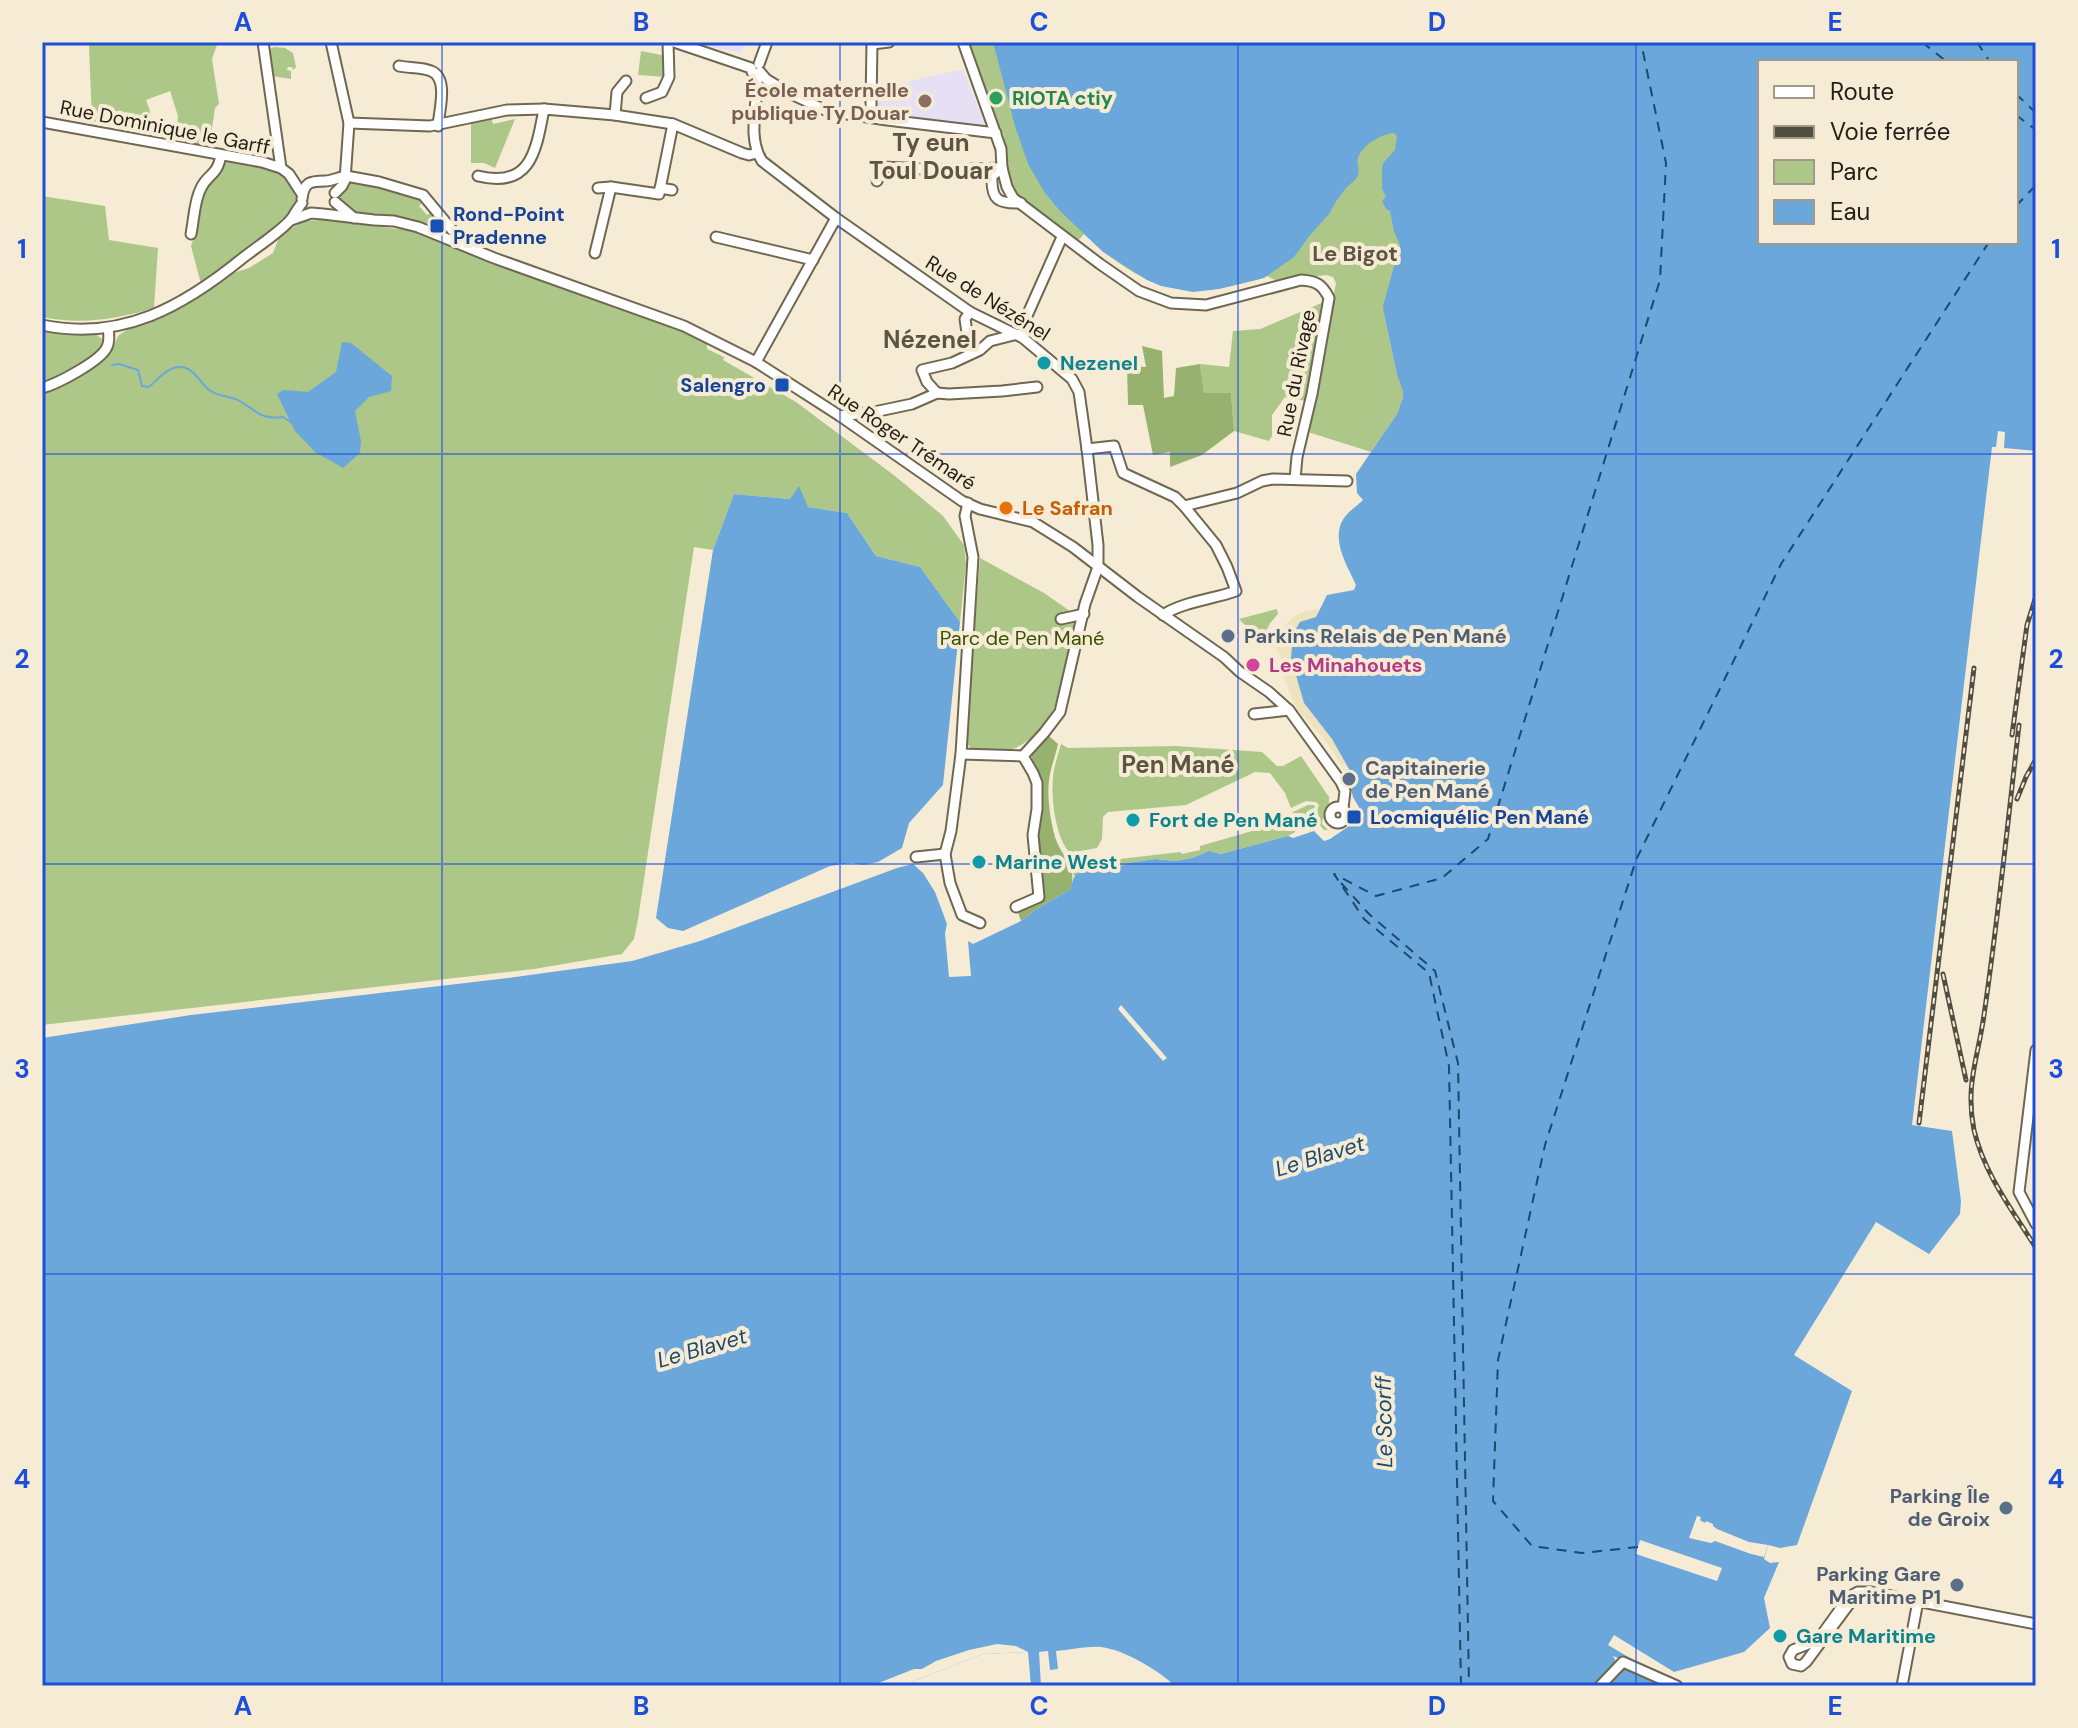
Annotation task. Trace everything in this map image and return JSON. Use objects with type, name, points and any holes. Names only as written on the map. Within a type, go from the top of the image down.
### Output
[{"type":"street","points":[[263,42],[285,171],[311,213]]},
{"type":"street","points":[[42,325],[74,329],[108,328],[150,317],[216,280],[291,220],[311,213],[323,214],[330,209],[346,176],[349,123],[331,42]]},
{"type":"street","points":[[646,98],[662,92],[669,77],[671,42],[757,69],[766,79],[789,93],[827,111],[996,133]]},
{"type":"street","points":[[349,123],[438,126],[507,110],[544,109],[673,124],[749,155],[757,153],[753,136],[757,69],[767,42]]},
{"type":"street","points":[[869,117],[872,43],[889,42]]},
{"type":"street","points":[[963,42],[1001,149],[1007,187],[1013,198],[1021,203]]},
{"type":"street","points":[[399,66],[432,71],[439,76],[442,83],[438,126]]},
{"type":"street","points":[[615,115],[617,92],[626,81]]},
{"type":"street","points":[[478,176],[502,180],[517,174],[529,163],[544,109]]},
{"type":"street","name":"Rue Dominique le Garff","points":[[42,122],[221,155],[285,171],[311,182]]},
{"type":"street","points":[[598,188],[659,194],[673,124]]},
{"type":"street","name":"Rue de Nézénel","points":[[757,153],[779,175],[836,218],[970,312],[1020,336],[1072,379],[1079,392],[1087,449],[1098,567]]},
{"type":"street","points":[[191,234],[202,185],[217,172],[221,155]]},
{"type":"street","points":[[877,181],[882,167],[945,170],[1002,168]]},
{"type":"street","points":[[1002,168],[992,176],[992,193],[1005,204],[1021,203]]},
{"type":"street","points":[[326,182],[346,176],[423,195],[453,231]]},
{"type":"street","points":[[291,220],[307,184],[318,180],[331,185],[335,198],[354,218]]},
{"type":"street","points":[[595,253],[611,187]]},
{"type":"street","points":[[660,188],[672,190]]},
{"type":"street","name":"Rue du Rivage","points":[[1021,203],[1062,237],[1139,291],[1171,303],[1206,305],[1301,280],[1314,281],[1323,286],[1329,298],[1295,479]]},
{"type":"street","name":"Rue Roger Trémaré","points":[[323,214],[394,221],[434,232],[494,258],[684,326],[756,362],[968,503],[1033,522],[1073,547],[1289,710],[1341,782],[1345,791],[1343,808]]},
{"type":"street","points":[[756,362],[836,218]]},
{"type":"street","points":[[716,237],[813,260]]},
{"type":"street","points":[[937,393],[922,370],[952,363],[980,350],[990,341],[1020,336],[1062,237]]},
{"type":"street","points":[[970,312],[965,319],[970,353]]},
{"type":"street","points":[[42,388],[57,384],[102,355],[109,340],[108,328]]},
{"type":"street","points":[[840,416],[912,404],[937,393],[1037,387]]},
{"type":"street","points":[[1087,449],[1114,446],[1123,473],[1175,497],[1216,545],[1227,567],[1236,591],[1179,607],[1163,615]]},
{"type":"street","points":[[1184,506],[1237,493],[1262,481],[1347,481]]},
{"type":"street","points":[[968,503],[965,516],[973,557],[961,754],[945,854],[950,883],[962,915],[980,923]]},
{"type":"street","points":[[961,754],[1023,756],[1060,712],[1085,604],[1098,567]]},
{"type":"street","points":[[1061,619],[1084,614]]},
{"type":"street","points":[[1254,714],[1289,710]]},
{"type":"street","points":[[1016,907],[1039,897],[1033,835],[1037,783],[1023,756]]},
{"type":"street","points":[[916,857],[945,854]]},
{"type":"street","points":[[2036,1050],[2019,1192],[2036,1224]]},
{"type":"street","points":[[1858,1592],[1806,1662],[1801,1666],[1792,1664],[1789,1657],[1793,1650],[1818,1640],[1849,1597],[1858,1592],[2036,1624]]},
{"type":"street","points":[[1902,1686],[1918,1601]]},
{"type":"street","points":[[1600,1686],[1623,1662],[1677,1686]]},
{"type":"shaded area","points":[[712,42],[747,42],[742,53],[712,47]]},
{"type":"shaded area","name":"École maternelle publique Ty Douar","points":[[963,69],[985,124],[983,126],[882,116],[874,105],[875,89]]},
{"type":"green space","points":[[94,42],[218,42],[212,59],[219,104],[215,108],[209,148],[176,143],[178,116],[170,91],[146,100],[150,111],[148,129],[139,128],[141,116],[130,115],[128,128],[92,121],[89,46]]},
{"type":"green space","points":[[968,42],[1389,42],[1454,125],[1384,306],[1397,375],[1404,391],[1397,414],[1371,452],[1308,432],[1336,283],[1333,277],[1326,275],[1279,282],[1267,276],[1209,290],[1188,290],[1151,281],[1134,272],[1084,234],[1077,242],[1012,189],[1003,133]]},
{"type":"green space","points":[[274,47],[293,53],[296,67],[293,70],[288,67],[287,70],[291,71],[291,79],[272,76],[268,50]]},
{"type":"green space","points":[[641,51],[666,56],[667,77],[638,75]]},
{"type":"green space","points":[[491,117],[493,124],[515,119],[495,168],[484,163],[471,163],[471,123]]},
{"type":"green space","points":[[223,159],[259,164],[279,171],[292,184],[296,202],[268,232],[201,284],[191,246],[197,228],[200,199],[205,187],[220,174]]},
{"type":"green space","points":[[351,178],[426,199],[419,206],[427,215],[435,209],[446,223],[443,229],[435,223],[433,226],[406,218],[351,212],[344,208],[340,193]]},
{"type":"green space","points":[[42,196],[105,206],[109,240],[158,248],[154,308],[99,320],[71,321],[42,317]]},
{"type":"green space","points":[[321,220],[416,231],[707,342],[707,349],[796,402],[943,516],[964,545],[966,564],[960,622],[920,567],[876,556],[847,513],[808,507],[790,499],[734,494],[713,550],[694,547],[638,919],[634,939],[622,954],[534,969],[42,1025],[42,388],[57,384],[112,350],[118,336],[131,327],[163,317],[233,273],[249,268],[273,253],[280,235],[304,221]]},
{"type":"green space","points":[[1324,302],[1306,401],[1285,397],[1272,415],[1272,436],[1269,441],[1234,431],[1231,393],[1204,393],[1200,364],[1229,367],[1233,331],[1260,329]]},
{"type":"green space","points":[[42,328],[68,333],[94,333],[102,339],[101,348],[74,369],[42,382]]},
{"type":"green space","points":[[1142,346],[1162,351],[1164,398],[1174,396],[1176,368],[1200,364],[1204,393],[1231,393],[1234,431],[1202,455],[1170,467],[1170,452],[1153,455],[1143,405],[1128,405],[1127,366],[1146,367]]},
{"type":"green space","name":"Parc de Pen Mané","points":[[980,558],[1044,593],[1077,616],[1051,714],[1025,743],[999,752],[973,751],[965,741]]},
{"type":"green space","points":[[1277,609],[1278,614],[1261,640],[1257,631],[1248,628],[1239,619]]},
{"type":"green space","points":[[1049,736],[1058,744],[1049,781],[1050,814],[1055,837],[1072,873],[1071,889],[1021,921],[1017,909],[1042,897],[1035,831],[1039,810],[1031,751]]},
{"type":"green space","points":[[1061,744],[1068,748],[1176,746],[1262,752],[1277,766],[1301,756],[1329,797],[1322,824],[1328,830],[1318,823],[1301,828],[1319,805],[1306,801],[1291,808],[1285,793],[1270,773],[1255,772],[1186,805],[1108,812],[1103,817],[1102,839],[1097,848],[1070,853],[1058,827],[1053,795],[1053,777]]},
{"type":"green space","points":[[1308,805],[1315,807],[1294,833],[1221,854],[1209,851],[1175,861],[1155,859],[1119,867],[1102,866],[1074,876],[1069,864],[1072,859],[1100,857],[1115,859],[1118,863],[1120,859],[1200,850],[1200,846],[1266,827],[1275,830],[1287,824],[1293,812]]},
{"type":"sand","points":[[1319,609],[1312,625],[1349,738],[1364,815],[1351,789],[1357,783],[1297,709],[1283,676],[1276,648],[1290,620]]},
{"type":"water","points":[[993,42],[2036,42],[2036,451],[2004,448],[2005,432],[1998,431],[1996,447],[1992,447],[1912,1125],[1952,1131],[1960,1214],[1929,1254],[1876,1222],[1794,1355],[1852,1391],[1797,1545],[1780,1548],[1768,1545],[1764,1559],[1770,1563],[1779,1562],[1764,1598],[1770,1628],[1744,1652],[1674,1672],[1614,1635],[1608,1645],[1635,1661],[1633,1664],[1613,1656],[1618,1665],[1598,1686],[1175,1686],[1130,1656],[1096,1647],[1056,1651],[1058,1669],[1050,1670],[1048,1651],[1039,1652],[1041,1686],[1031,1686],[1028,1652],[983,1654],[901,1686],[42,1686],[42,1038],[191,1015],[632,961],[700,941],[913,864],[935,892],[947,924],[949,977],[971,976],[968,941],[973,944],[1021,921],[1071,889],[1074,877],[1083,870],[1102,866],[1119,867],[1155,859],[1175,861],[1209,851],[1221,854],[1314,831],[1324,841],[1364,816],[1351,789],[1357,783],[1332,739],[1304,703],[1291,658],[1293,634],[1300,622],[1316,617],[1327,595],[1354,590],[1356,585],[1339,543],[1340,526],[1346,515],[1363,500],[1357,493],[1356,474],[1397,414],[1403,397],[1383,306],[1400,245],[1390,211],[1382,201],[1386,196],[1382,189],[1382,169],[1383,163],[1395,150],[1397,136],[1394,133],[1383,136],[1363,149],[1358,158],[1356,178],[1294,257],[1264,278],[1193,292],[1147,280],[1103,252],[1060,211],[1028,164]]},
{"type":"water","points":[[342,342],[351,343],[392,376],[391,391],[369,397],[355,411],[361,441],[360,453],[343,468],[315,452],[295,431],[277,394],[283,390],[308,392],[336,372]]},
{"type":"water","points":[[799,486],[808,507],[847,513],[876,556],[920,567],[960,622],[943,785],[909,823],[902,848],[878,862],[830,866],[683,931],[668,928],[656,918],[713,550],[734,494],[790,499]]},
{"type":"water","points":[[1621,1667],[1664,1686],[1602,1686]]},
{"type":"pier","points":[[1121,1005],[1167,1058],[1163,1061],[1118,1009]]},
{"type":"pier","points":[[1697,1516],[1717,1529],[1749,1542],[1768,1545],[1764,1557],[1715,1541],[1711,1543],[1689,1538]]},
{"type":"pier","points":[[1640,1540],[1722,1568],[1717,1581],[1636,1554]]},
{"type":"pier","points":[[997,1644],[1016,1646],[1028,1652],[983,1654],[901,1686],[871,1686],[969,1650]]},
{"type":"waterway","points":[[112,365],[138,370],[142,386],[149,387],[171,369],[185,368],[212,392],[238,400],[263,416],[283,417],[292,423]]},
{"type":"ferry route","points":[[1461,1686],[1449,1066],[1429,973],[1364,919],[1334,874],[1376,896],[1442,878],[1488,839],[1660,280],[1666,163],[1641,42]]},
{"type":"ferry route","points":[[1922,42],[1944,60]]},
{"type":"ferry route","points":[[1977,42],[1989,60]]},
{"type":"ferry route","points":[[2018,96],[2036,113]]},
{"type":"ferry route","points":[[2018,116],[2036,130]]},
{"type":"ferry route","points":[[2018,204],[2036,185]]},
{"type":"ferry route","points":[[1638,1547],[1582,1553],[1532,1546],[1493,1501],[1498,1360],[1545,1145],[1636,860],[1781,564],[1988,244]]},
{"type":"ferry route","points":[[1341,883],[1369,914],[1435,971],[1458,1063],[1469,1686]]},
{"type":"railway","points":[[2012,735],[2027,625],[2036,596]]},
{"type":"railway","points":[[1919,1123],[1974,668]]},
{"type":"railway","points":[[2019,725],[1994,943],[1971,1099],[1974,1130],[1985,1162],[2000,1192],[2036,1248]]},
{"type":"railway","points":[[2017,799],[2036,759]]},
{"type":"railway","points":[[1943,974],[1966,1080]]},
{"type":"place","name":"RIOTA ctiy","points":[[996,98]]},
{"type":"place","name":"École maternelle publique Ty Douar","points":[[925,101]]},
{"type":"place","name":"Rond-Point Pradenne","points":[[437,226]]},
{"type":"place","name":"Nezenel","points":[[1044,363]]},
{"type":"place","name":"Salengro","points":[[782,385]]},
{"type":"place","name":"Le Safran","points":[[1006,508]]},
{"type":"place","name":"Parkins Relais de Pen Mané","points":[[1228,636]]},
{"type":"place","name":"Les Minahouets","points":[[1253,665]]},
{"type":"place","name":"Capitainerie de Pen Mané","points":[[1349,779]]},
{"type":"place","name":"Locmiquélic Pen Mané","points":[[1354,817]]},
{"type":"place","name":"Fort de Pen Mané","points":[[1133,820]]},
{"type":"place","name":"Marine West","points":[[979,862]]},
{"type":"place","name":"Parking Île de Groix","points":[[2006,1508]]},
{"type":"place","name":"Parking Gare Maritime P1","points":[[1957,1585]]},
{"type":"place","name":"Gare Maritime","points":[[1780,1636]]},
{"type":"district","name":"Ty eun Toul Douar","points":[[931,156]]},
{"type":"district","name":"Le Bigot","points":[[1355,253]]},
{"type":"district","name":"Nézenel","points":[[930,339]]},
{"type":"district","name":"Pen Mané","points":[[1178,764]]},
{"type":"water label","name":"Le Blavet","points":[[1320,1156]]},
{"type":"water label","name":"Le Blavet","points":[[702,1348]]},
{"type":"water label","name":"Le Scorff","points":[[1384,1422]]}]
